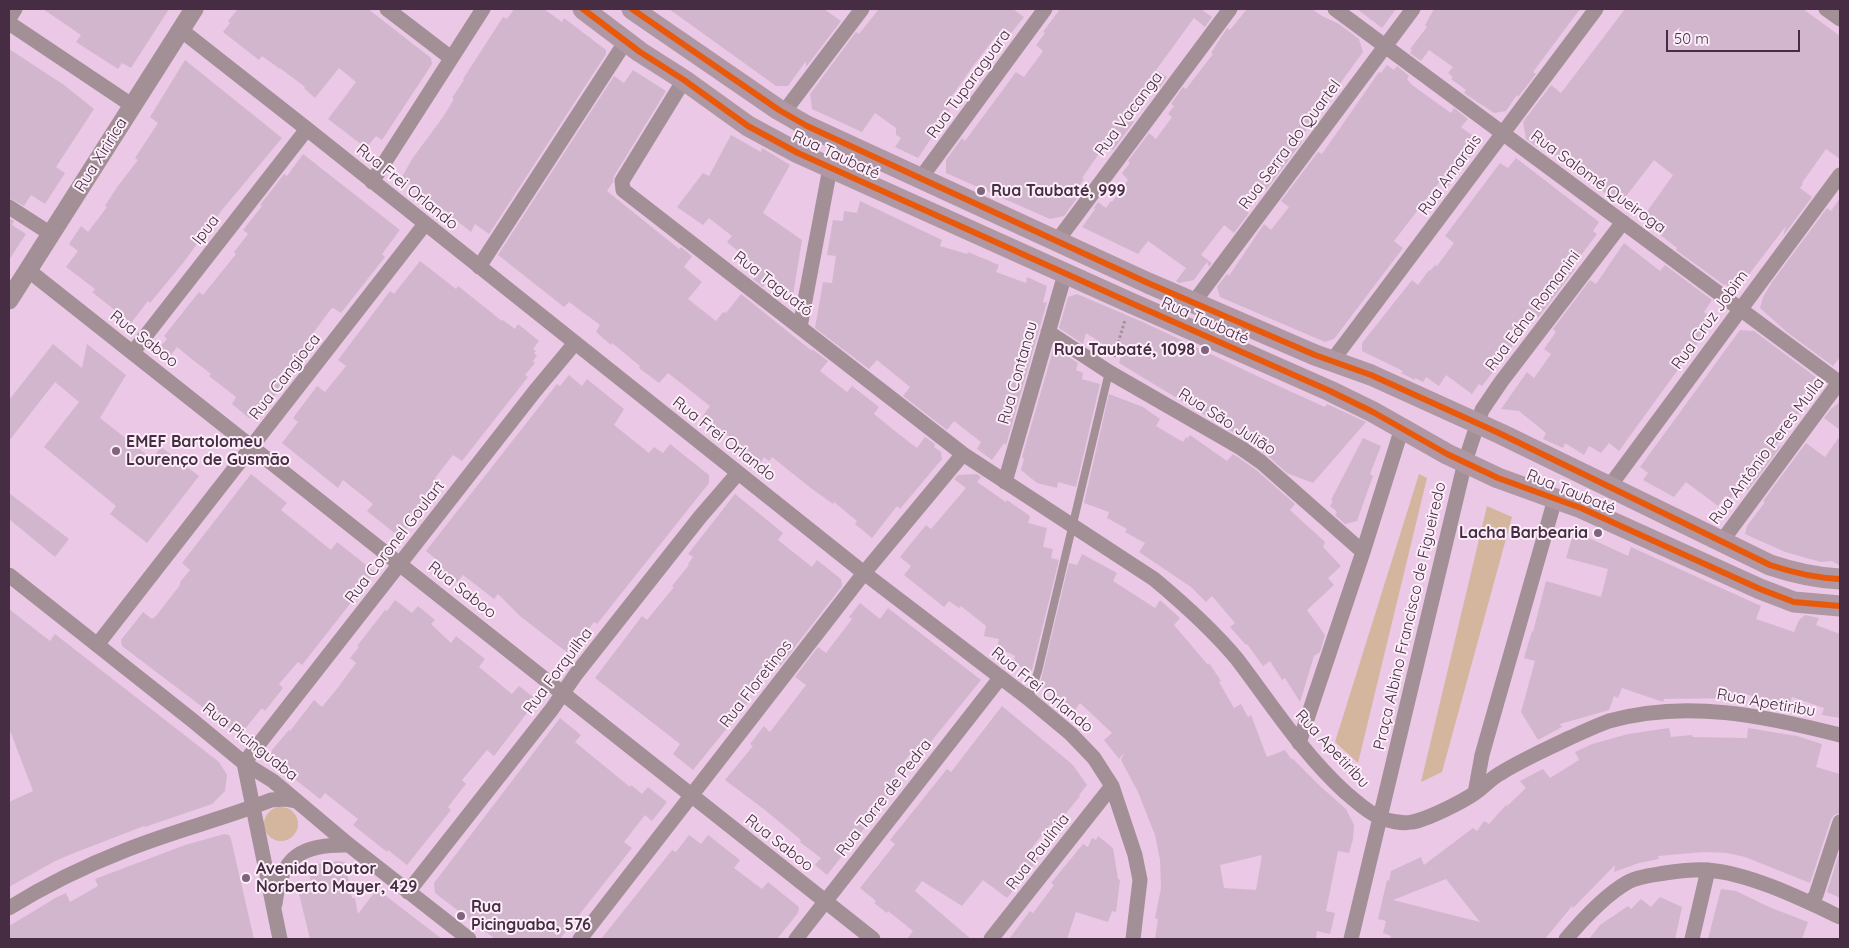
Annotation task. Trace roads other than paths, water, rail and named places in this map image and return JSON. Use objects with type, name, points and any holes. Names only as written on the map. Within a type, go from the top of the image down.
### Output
[{"type":"main road","name":"Rua Taubaté","points":[[583,9],[748,126],[830,168],[1131,304],[1330,391],[1498,478],[1555,499],[1665,545],[1760,589],[1794,602],[1840,606]]},
{"type":"main road","name":"Rua Taubaté","points":[[632,9],[807,126],[1194,302],[1332,361],[1371,375],[1478,424],[1770,565],[1800,575],[1840,579]]},
{"type":"street","points":[[9,18],[15,9]]},
{"type":"street","name":"Rua Xiririca","points":[[9,300],[194,9]]},
{"type":"street","points":[[387,9],[451,58]]},
{"type":"street","points":[[372,182],[483,9]]},
{"type":"street","name":"Rua Tuparaguara","points":[[920,179],[1045,9]]},
{"type":"street","name":"Rua Vacanga","points":[[1057,241],[1230,9]]},
{"type":"street","name":"Rua Salomé Queiroga","points":[[1335,9],[1840,382]]},
{"type":"street","name":"Rua Serra do Quartel","points":[[1194,302],[1413,9]]},
{"type":"street","name":"Rua Amarais","points":[[1332,361],[1596,9]]},
{"type":"street","points":[[1826,9],[1840,19]]},
{"type":"street","points":[[784,112],[854,11]]},
{"type":"street","points":[[9,23],[133,106]]},
{"type":"street","name":"Rua Frei Orlando","points":[[181,30],[864,573],[1029,699],[1071,734],[1094,758],[1112,786],[1135,855],[1140,880],[1133,939]]},
{"type":"street","points":[[479,267],[626,41]]},
{"type":"street","name":"Rua Taguató","points":[[684,80],[622,181],[622,187],[963,454],[1005,482]]},
{"type":"street","name":"Ipua","points":[[133,352],[306,129]]},
{"type":"street","points":[[800,328],[830,168]]},
{"type":"street","name":"Rua Cruz Jobim","points":[[1609,487],[1840,175]]},
{"type":"street","points":[[9,207],[51,234]]},
{"type":"street","name":"Rua Edna Romanini","points":[[1478,424],[1482,410],[1500,382],[1623,222]]},
{"type":"street","name":"Rua Cangioca","points":[[97,644],[425,224]]},
{"type":"street","name":"Rua Saboo","points":[[28,270],[873,939]]},
{"type":"street","name":"Rua Contanau","points":[[1005,482],[1065,274]]},
{"type":"street","name":"Rua São Julião","points":[[1048,332],[1109,372],[1261,462],[1363,552]]},
{"type":"street","name":"Rua Coronel Goulart","points":[[244,763],[535,391],[575,344]]},
{"type":"street","name":"Rua Antônio Peres Mulla","points":[[1722,541],[1840,382]]},
{"type":"street","name":"Praça Albino Francisco de Figueiredo","points":[[1351,939],[1465,462],[1478,424]]},
{"type":"street","points":[[1299,743],[1402,428]]},
{"type":"street","name":"Rua Floretinos","points":[[580,939],[864,573],[963,454]]},
{"type":"street","name":"Rua Forquilha","points":[[408,892],[700,516],[738,473]]},
{"type":"street","name":"Rua Apetiribu","points":[[1005,482],[1154,579],[1182,601],[1236,658],[1299,743],[1340,787],[1359,804],[1380,818],[1398,822],[1412,822],[1423,818],[1475,793],[1498,774],[1569,739],[1608,722],[1643,715],[1707,710],[1798,724],[1840,735]]},
{"type":"street","points":[[1475,793],[1482,755],[1555,499]]},
{"type":"street","name":"Rua Picinguaba","points":[[9,575],[244,763],[273,781],[349,845],[469,939]]},
{"type":"street","name":"Rua Torre de Pedra","points":[[796,939],[1000,678]]},
{"type":"street","points":[[244,763],[280,939]]},
{"type":"street","name":"Rua Paulínia","points":[[991,939],[1112,786]]},
{"type":"street","points":[[9,908],[42,888],[94,862],[127,849],[271,800],[286,799],[298,802]]},
{"type":"street","points":[[1811,903],[1816,895],[1840,822]]},
{"type":"street","points":[[274,914],[280,882],[290,862],[298,855],[319,846],[349,845]]},
{"type":"street","points":[[1566,939],[1588,914],[1628,882],[1644,876],[1687,870],[1708,870],[1742,876],[1811,903],[1840,917]]},
{"type":"street","points":[[1692,939],[1708,870]]},
{"type":"lane","points":[[1029,699],[1038,671],[1109,372]]},
{"type":"place","name":"Rua Taubaté, 999","points":[[981,191]]},
{"type":"place","name":"Rua Taubaté, 1098","points":[[1205,350]]},
{"type":"place","name":"EMEF Bartolomeu Lourenço de Gusmão","points":[[116,451]]},
{"type":"place","name":"Lacha Barbearia","points":[[1598,533]]},
{"type":"place","name":"Avenida Doutor Norberto Mayer, 429","points":[[246,878]]},
{"type":"place","name":"Rua Picinguaba, 576","points":[[461,916]]}]
